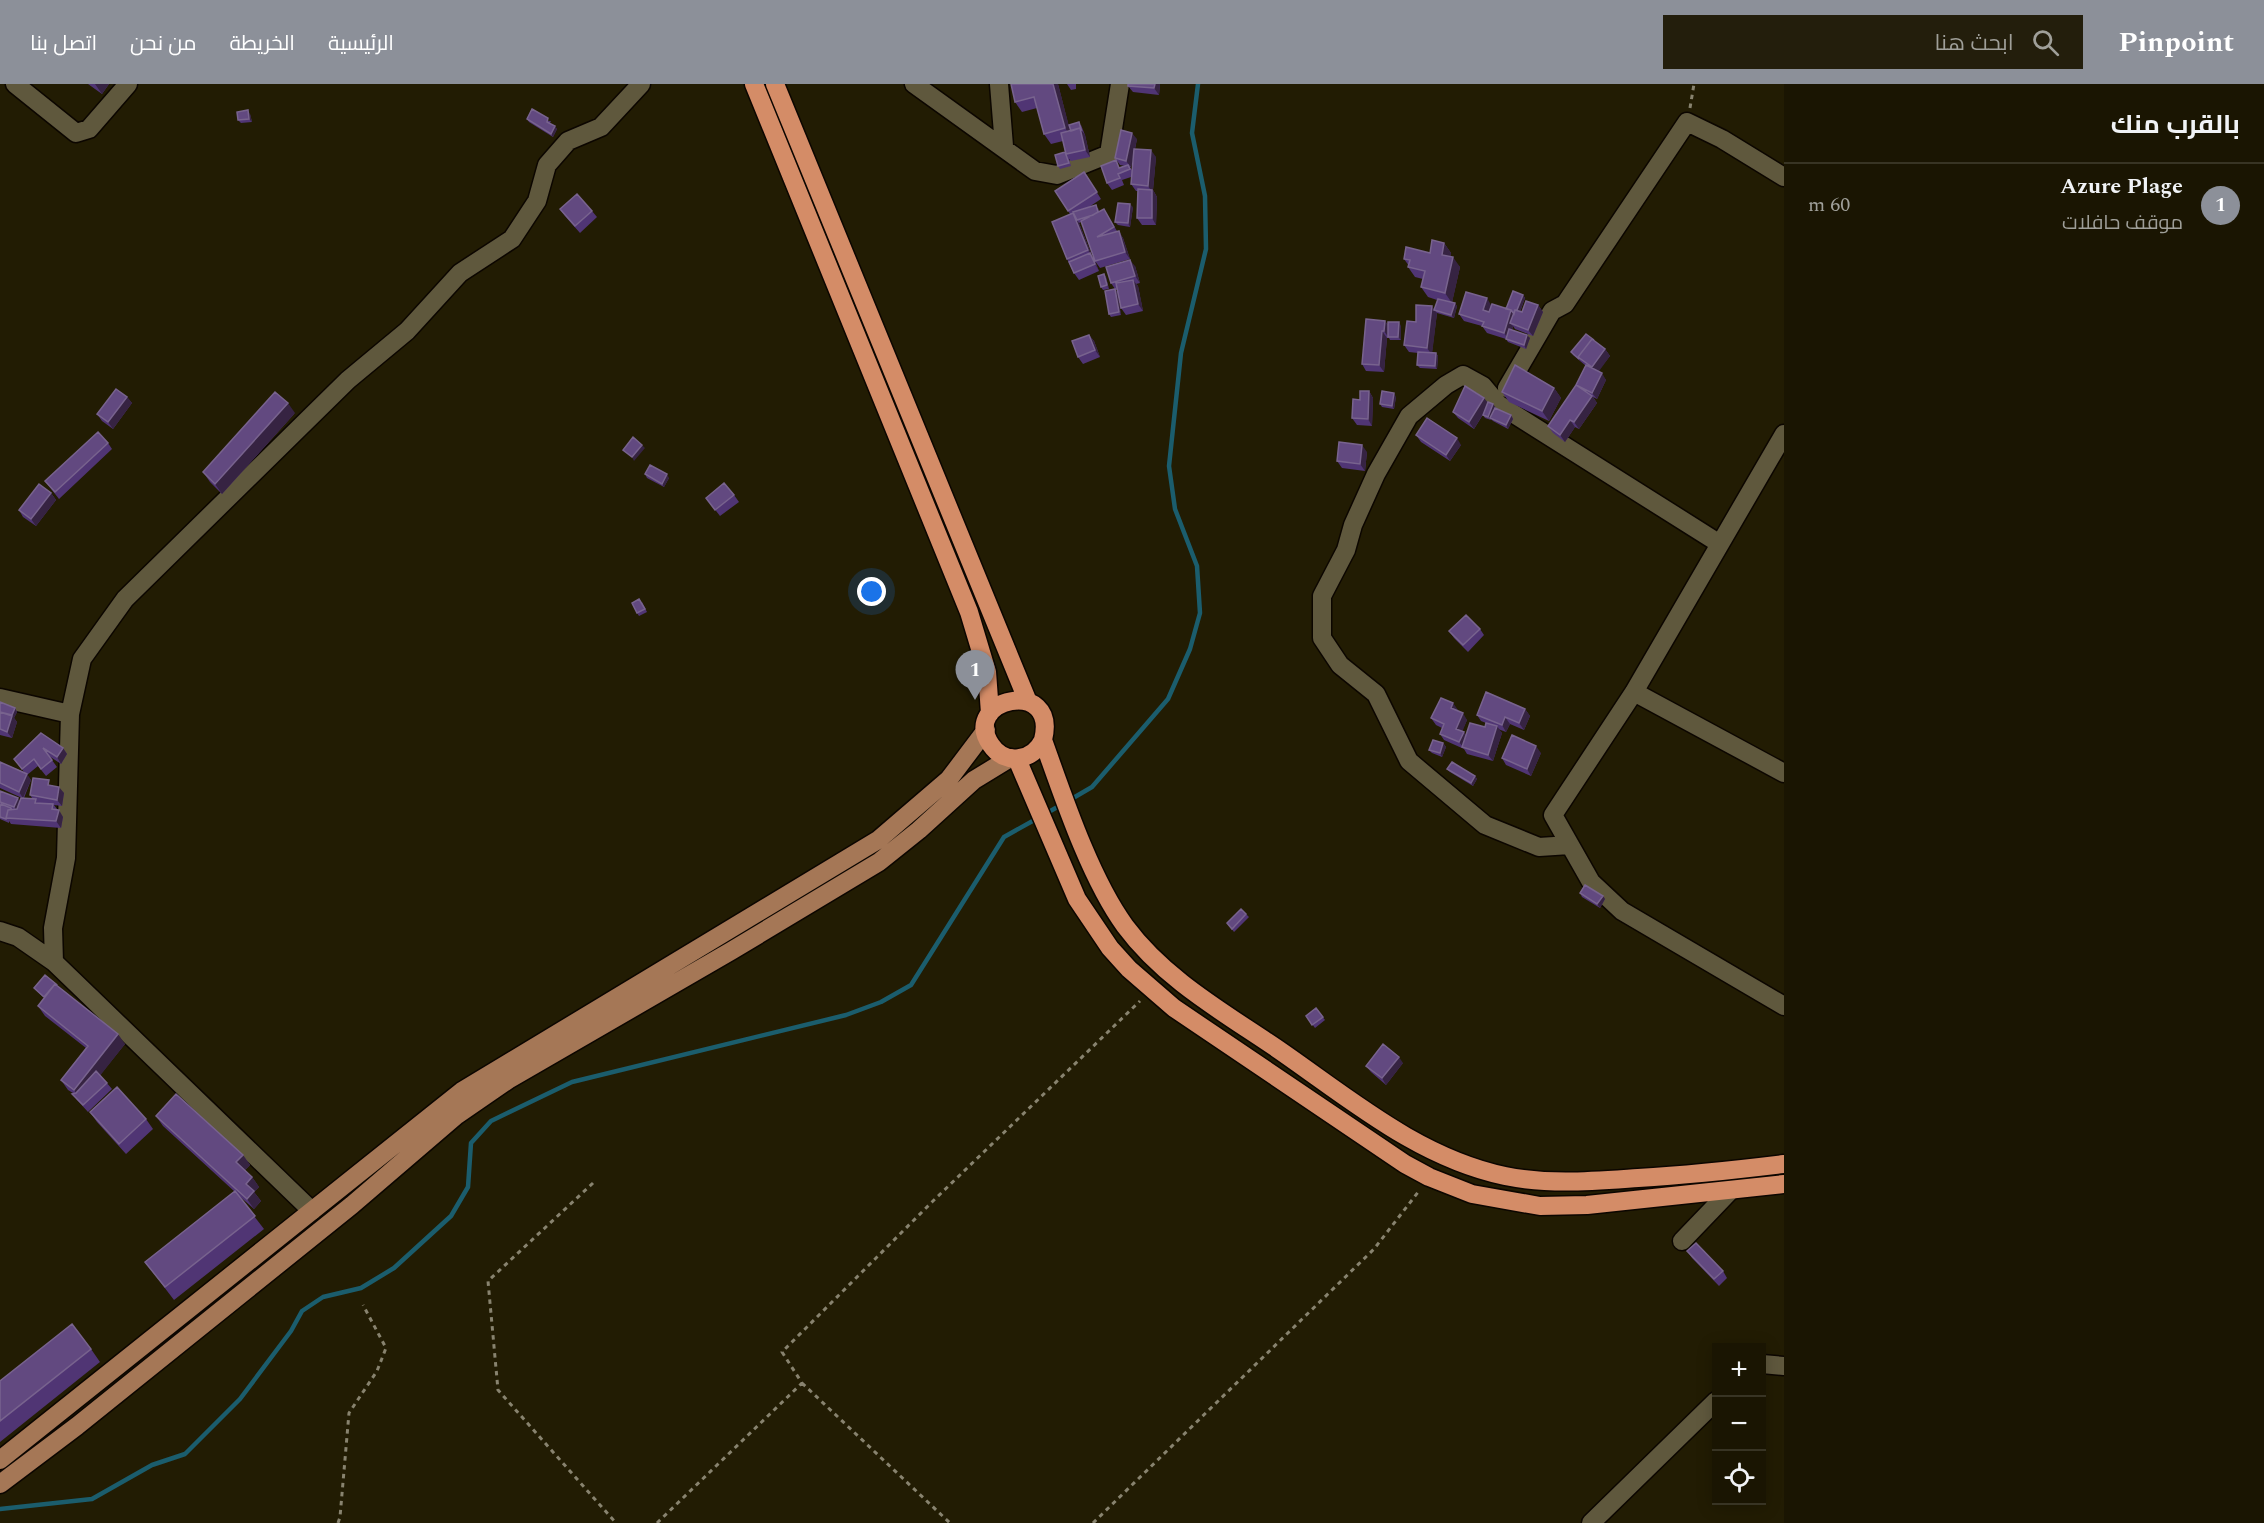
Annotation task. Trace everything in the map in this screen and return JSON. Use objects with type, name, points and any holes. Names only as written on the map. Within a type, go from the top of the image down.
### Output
[{"type":"highway","points":[[754,84],[969,612],[987,672],[988,741],[995,751],[1013,759],[1026,779],[1077,899],[1116,955],[1150,989],[1373,1143],[1429,1177],[1472,1194],[1540,1206],[1587,1205],[1784,1184]]},
{"type":"highway","points":[[775,84],[1028,702],[1043,718],[1043,740],[1079,833],[1111,904],[1124,924],[1155,960],[1201,996],[1425,1148],[1478,1169],[1534,1181],[1563,1182],[1721,1172],[1784,1164]]},
{"type":"highway","points":[[988,722],[1003,702],[1011,700],[1028,702]]},
{"type":"highway","points":[[1013,759],[1030,755],[1043,740]]},
{"type":"main road","points":[[0,1460],[462,1091],[878,840],[949,779],[988,722]]},
{"type":"main road","points":[[0,1484],[77,1426],[352,1205],[457,1114],[508,1080],[731,951],[879,861],[919,830],[974,780],[1013,759]]},
{"type":"street","points":[[15,84],[76,134],[89,129],[128,84]]},
{"type":"street","points":[[54,962],[53,928],[66,858],[70,714],[82,659],[125,599],[348,380],[407,331],[460,273],[512,238],[537,201],[547,165],[568,141],[602,127],[641,84]]},
{"type":"street","points":[[914,84],[1004,146],[1035,171],[1057,176],[1109,154],[1120,84]]},
{"type":"street","points":[[999,84],[1004,146]]},
{"type":"street","points":[[1498,404],[1552,311],[1565,304],[1687,122],[1722,139],[1784,177]]},
{"type":"street","points":[[1570,845],[1539,847],[1485,825],[1409,761],[1376,694],[1340,665],[1322,638],[1322,596],[1346,550],[1353,525],[1376,474],[1409,416],[1446,385],[1463,375],[1483,386],[1498,404],[1720,544]]},
{"type":"street","points":[[1784,434],[1634,692],[1553,815],[1591,882],[1622,911],[1784,1006]]},
{"type":"street","points":[[1634,692],[1784,774]]},
{"type":"street","points":[[0,698],[70,714]]},
{"type":"street","points":[[0,931],[18,937],[54,962],[312,1211]]},
{"type":"street","points":[[1682,1241],[1730,1191]]},
{"type":"street","points":[[1766,1364],[1784,1366]]},
{"type":"street","points":[[1591,1523],[1712,1405]]},
{"type":"path","points":[[1687,122],[1694,84]]},
{"type":"path","points":[[950,1523],[802,1383],[782,1352],[932,1202],[1092,1050],[1150,989]]},
{"type":"path","points":[[1093,1523],[1374,1249],[1429,1177]]},
{"type":"path","points":[[593,1182],[488,1281],[498,1390],[616,1523]]},
{"type":"path","points":[[338,1523],[349,1413],[377,1371],[386,1348],[363,1305]]},
{"type":"path","points":[[657,1523],[802,1383]]},
{"type":"building","points":[[1011,84],[1053,84],[1065,128],[1044,134],[1034,97],[1015,102]]},
{"type":"building","points":[[1128,84],[1155,84],[1154,88],[1128,86]]},
{"type":"building","points":[[532,109],[548,118],[547,122],[555,126],[551,134],[527,119]]},
{"type":"building","points":[[248,110],[249,119],[238,120],[237,112]]},
{"type":"building","points":[[1079,122],[1081,129],[1071,131],[1069,125]]},
{"type":"building","points":[[1080,128],[1085,150],[1066,154],[1061,133]]},
{"type":"building","points":[[1121,130],[1132,133],[1126,161],[1115,158]]},
{"type":"building","points":[[1134,149],[1151,150],[1148,186],[1131,184]]},
{"type":"building","points":[[1065,152],[1069,163],[1058,166],[1055,155]]},
{"type":"building","points":[[1116,160],[1119,168],[1128,165],[1130,169],[1118,174],[1120,178],[1107,183],[1101,166]]},
{"type":"building","points":[[1084,172],[1097,192],[1068,211],[1055,191]]},
{"type":"building","points":[[1138,189],[1152,190],[1152,218],[1137,218]]},
{"type":"building","points":[[577,194],[592,211],[575,226],[560,209]]},
{"type":"building","points":[[1118,203],[1130,204],[1128,223],[1115,222]]},
{"type":"building","points":[[1096,205],[1098,212],[1077,220],[1073,212]]},
{"type":"building","points":[[1104,209],[1114,227],[1097,237],[1119,231],[1125,252],[1095,261],[1081,221]]},
{"type":"building","points":[[1073,213],[1088,250],[1067,259],[1052,222]]},
{"type":"building","points":[[1432,240],[1444,243],[1442,255],[1453,257],[1445,293],[1421,287],[1425,271],[1408,267],[1410,260],[1404,259],[1406,247],[1430,253]]},
{"type":"building","points":[[1090,253],[1095,264],[1074,273],[1069,262]]},
{"type":"building","points":[[1130,260],[1135,276],[1111,283],[1106,267]]},
{"type":"building","points":[[1104,274],[1107,285],[1101,287],[1098,276]]},
{"type":"building","points":[[1133,280],[1138,304],[1121,308],[1116,283]]},
{"type":"building","points":[[1115,289],[1119,312],[1109,314],[1105,291]]},
{"type":"building","points":[[1513,291],[1523,295],[1514,314],[1511,310],[1506,309]]},
{"type":"building","points":[[1466,292],[1487,298],[1483,310],[1489,312],[1492,304],[1511,310],[1504,333],[1482,326],[1484,322],[1459,314]]},
{"type":"building","points":[[1438,299],[1455,303],[1451,315],[1434,310]]},
{"type":"building","points":[[1526,301],[1538,305],[1528,330],[1510,323],[1515,310],[1522,312]]},
{"type":"building","points":[[1416,305],[1432,306],[1427,348],[1404,345],[1407,321],[1416,322]]},
{"type":"building","points":[[1366,319],[1385,321],[1379,365],[1362,364]]},
{"type":"building","points":[[1388,322],[1399,322],[1398,337],[1388,337]]},
{"type":"building","points":[[1509,329],[1527,335],[1524,345],[1506,339]]},
{"type":"building","points":[[1586,334],[1594,340],[1592,339],[1578,357],[1579,359],[1571,352]]},
{"type":"building","points":[[1089,335],[1095,350],[1078,357],[1072,341]]},
{"type":"building","points":[[1592,339],[1605,349],[1592,367],[1578,357]]},
{"type":"building","points":[[1418,352],[1436,353],[1435,366],[1417,365]]},
{"type":"building","points":[[1515,365],[1554,388],[1542,411],[1502,392]]},
{"type":"building","points":[[1586,365],[1602,373],[1592,393],[1576,385]]},
{"type":"building","points":[[1576,385],[1592,396],[1574,422],[1570,420],[1560,435],[1548,426]]},
{"type":"building","points":[[1465,386],[1484,398],[1469,422],[1453,412]]},
{"type":"building","points":[[116,389],[127,397],[108,422],[97,414]]},
{"type":"building","points":[[1360,391],[1369,391],[1368,419],[1352,418],[1353,399],[1360,400]]},
{"type":"building","points":[[1382,391],[1394,393],[1392,406],[1380,404]]},
{"type":"building","points":[[275,392],[288,403],[215,484],[203,472]]},
{"type":"building","points":[[1488,402],[1493,404],[1488,417],[1483,415]]},
{"type":"building","points":[[1495,408],[1511,415],[1506,425],[1490,418]]},
{"type":"building","points":[[1427,418],[1457,438],[1446,455],[1416,435]]},
{"type":"building","points":[[98,432],[108,443],[55,492],[45,481]]},
{"type":"building","points":[[633,437],[642,445],[632,457],[623,450]]},
{"type":"building","points":[[1339,442],[1362,445],[1360,464],[1337,461]]},
{"type":"building","points":[[650,465],[667,474],[662,484],[645,474]]},
{"type":"building","points":[[724,483],[734,495],[715,510],[706,498]]},
{"type":"building","points":[[39,484],[51,493],[31,519],[19,510]]},
{"type":"building","points":[[639,599],[645,609],[637,613],[632,603]]},
{"type":"building","points":[[1466,615],[1480,629],[1463,645],[1449,631]]},
{"type":"building","points":[[1486,692],[1525,709],[1519,723],[1505,717],[1502,725],[1477,715]]},
{"type":"building","points":[[1441,698],[1453,703],[1451,708],[1463,713],[1456,729],[1464,732],[1459,742],[1440,734],[1444,724],[1431,718]]},
{"type":"building","points":[[0,702],[15,708],[12,715],[0,712]]},
{"type":"building","points":[[0,712],[12,716],[7,732],[0,729]]},
{"type":"building","points":[[1470,723],[1485,727],[1486,723],[1497,726],[1488,755],[1462,747]]},
{"type":"building","points":[[41,733],[63,748],[57,757],[43,748],[52,760],[41,769],[34,759],[22,769],[14,759]]},
{"type":"building","points":[[1512,735],[1536,746],[1527,769],[1502,758]]},
{"type":"building","points":[[1433,740],[1443,743],[1440,753],[1429,750]]},
{"type":"building","points":[[0,762],[27,774],[19,792],[0,783]]},
{"type":"building","points":[[1452,762],[1475,776],[1471,783],[1447,769]]},
{"type":"building","points":[[33,778],[49,780],[48,785],[59,787],[57,800],[30,795]]},
{"type":"building","points":[[0,791],[18,798],[14,807],[0,802]]},
{"type":"building","points":[[21,798],[36,799],[35,803],[53,804],[52,809],[59,810],[56,821],[6,818],[8,810],[17,809]]},
{"type":"building","points":[[1,804],[11,808],[8,810],[6,819],[0,817]]},
{"type":"building","points":[[1585,885],[1603,896],[1597,904],[1580,893]]},
{"type":"building","points":[[1241,909],[1246,914],[1232,929],[1227,923]]},
{"type":"building","points":[[45,975],[56,984],[44,997],[34,988]]},
{"type":"building","points":[[55,984],[118,1034],[74,1090],[61,1080],[88,1046],[38,1006]]},
{"type":"building","points":[[1316,1008],[1323,1017],[1312,1025],[1306,1016]]},
{"type":"building","points":[[1383,1044],[1399,1057],[1382,1078],[1366,1066]]},
{"type":"building","points":[[96,1071],[107,1083],[83,1105],[72,1094],[76,1093]]},
{"type":"building","points":[[117,1087],[146,1119],[119,1144],[90,1112]]},
{"type":"building","points":[[176,1094],[243,1155],[236,1162],[252,1177],[246,1184],[254,1191],[247,1199],[156,1116]]},
{"type":"building","points":[[235,1191],[255,1216],[165,1287],[145,1262]]},
{"type":"building","points":[[1696,1243],[1723,1271],[1714,1279],[1687,1251]]},
{"type":"building","points":[[72,1324],[91,1349],[0,1421],[0,1381]]},
{"type":"waterway","points":[[1068,801],[1092,787],[1168,699],[1190,649],[1200,613],[1197,566],[1175,509],[1169,466],[1181,353],[1206,249],[1205,196],[1192,133],[1198,84]]},
{"type":"waterway","points":[[1045,814],[1061,805]]},
{"type":"waterway","points":[[0,1509],[92,1499],[152,1465],[185,1454],[240,1399],[291,1331],[302,1311],[323,1297],[361,1288],[394,1268],[451,1216],[468,1187],[471,1143],[491,1121],[572,1082],[846,1015],[881,1002],[911,985],[1004,837],[1038,818]]},
{"type":"place","name":"Azure Plage","points":[[975,700]]}]
